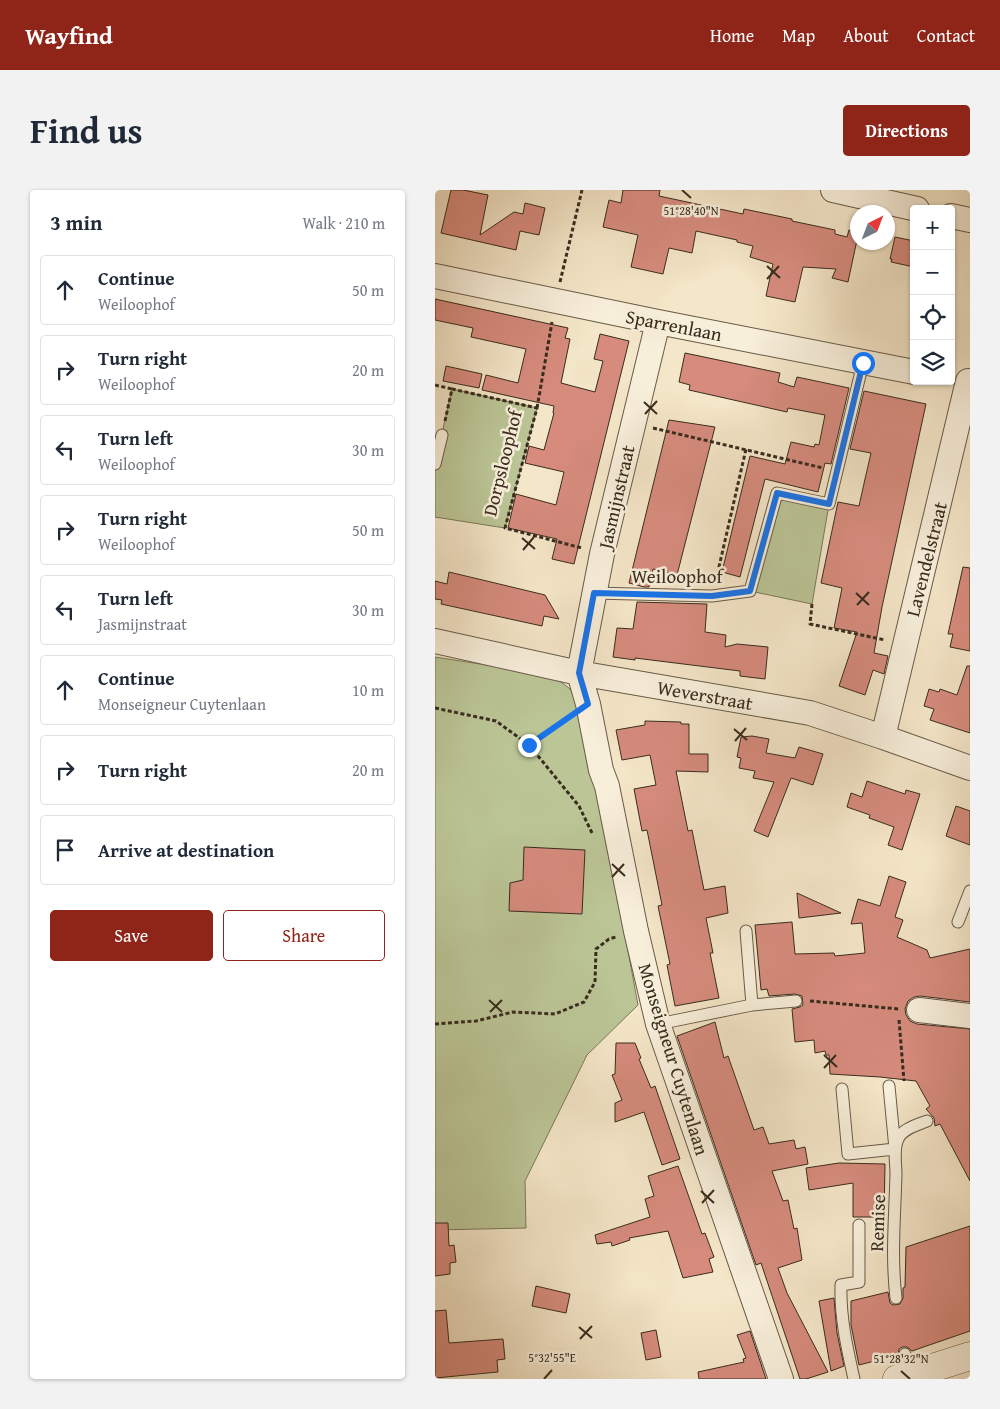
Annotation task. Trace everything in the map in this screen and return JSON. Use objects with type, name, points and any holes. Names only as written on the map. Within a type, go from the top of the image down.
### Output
[{"type":"street","points":[[833,190],[910,207]]},
{"type":"street","points":[[955,217],[970,220]]},
{"type":"street","name":"Sparrenlaan","points":[[435,276],[910,371]]},
{"type":"street","name":"Jasmijnstraat","points":[[579,673],[602,554],[658,322]]},
{"type":"street","name":"Lavendelstraat","points":[[883,737],[963,380]]},
{"type":"street","name":"Weverstraat","points":[[435,641],[579,673],[810,713],[970,768]]},
{"type":"street","name":"Monseigneur Cuytenlaan","points":[[579,673],[588,704],[601,770],[611,805],[636,931],[659,1024],[781,1379]]},
{"type":"street","points":[[905,1013],[970,1016]]},
{"type":"street","points":[[906,1372],[970,1356]]},
{"type":"lane","name":"Weiloophof","points":[[594,593],[712,596],[750,591],[777,493],[829,504],[863,363]]},
{"type":"lane","points":[[435,464],[442,435]]},
{"type":"lane","points":[[958,922],[970,891]]},
{"type":"lane","points":[[746,931],[752,1005]]},
{"type":"lane","points":[[659,1024],[752,1005],[795,1001]]},
{"type":"lane","name":"Remise","points":[[889,1086],[895,1149],[893,1272],[896,1298]]},
{"type":"lane","points":[[842,1089],[848,1154],[895,1149],[897,1139],[903,1132],[927,1120]]},
{"type":"lane","points":[[854,1379],[845,1341],[841,1286],[859,1282],[859,1225]]},
{"type":"path","points":[[537,408],[556,301],[582,190]]},
{"type":"path","name":"Dorpsloophof","points":[[435,385],[537,408],[505,528],[602,554]]},
{"type":"path","points":[[442,435],[452,389]]},
{"type":"path","points":[[633,423],[838,471]]},
{"type":"path","points":[[712,596],[747,449]]},
{"type":"path","points":[[812,604],[810,624],[905,644]]},
{"type":"path","points":[[529,745],[588,704]]},
{"type":"path","points":[[435,708],[496,721],[529,745],[579,806],[596,839]]},
{"type":"path","points":[[435,1024],[476,1021],[513,1012],[555,1014],[584,1002],[595,982],[596,949],[609,939],[636,931]]},
{"type":"path","points":[[810,1001],[905,1013],[905,1084],[889,1086]]},
{"type":"green space","points":[[452,389],[537,408],[505,528],[435,517],[435,464]]},
{"type":"green space","points":[[777,493],[829,504],[812,604],[750,591]]},
{"type":"green space","points":[[435,657],[551,675],[569,688],[579,699],[597,784],[638,1005],[587,1055],[525,1181],[526,1228],[435,1230]]},
{"type":"building","points":[[451,190],[463,190],[488,195],[480,235],[514,212],[523,214],[525,203],[545,208],[539,235],[520,231],[516,250],[441,233]]},
{"type":"building","points":[[623,190],[660,190],[659,196],[743,214],[744,209],[792,219],[792,221],[835,230],[835,234],[847,237],[850,230],[850,250],[855,250],[848,282],[832,278],[836,269],[803,267],[795,302],[766,296],[773,264],[750,257],[753,246],[737,242],[737,240],[696,231],[692,253],[669,248],[663,274],[631,267],[638,235],[603,227],[609,200],[621,203]]},
{"type":"building","points":[[895,237],[910,240],[910,266],[891,262],[892,259],[890,259],[892,250],[895,250]]},
{"type":"building","points":[[435,299],[568,328],[565,338],[570,339],[561,383],[595,392],[603,361],[594,359],[600,334],[629,341],[574,564],[552,559],[557,539],[508,528],[516,494],[556,505],[564,472],[525,463],[529,446],[544,450],[554,413],[554,406],[482,390],[486,375],[518,383],[526,349],[471,337],[473,328],[435,320]]},
{"type":"building","points":[[685,353],[780,373],[778,382],[794,387],[797,377],[849,388],[831,464],[825,463],[818,492],[765,479],[740,577],[722,572],[750,456],[785,464],[791,442],[814,447],[815,444],[819,445],[825,415],[788,408],[787,412],[689,390],[690,385],[679,382]]},
{"type":"building","points":[[446,366],[482,374],[479,388],[443,381]]},
{"type":"building","points":[[864,391],[926,404],[882,607],[874,653],[888,656],[884,674],[873,670],[865,695],[839,686],[857,632],[834,628],[842,588],[821,583],[838,502],[859,506],[871,453],[850,449]]},
{"type":"building","points":[[669,420],[715,427],[677,575],[653,569],[649,587],[644,587],[629,583]]},
{"type":"building","points":[[963,567],[970,568],[970,651],[950,647],[953,634],[948,634]]},
{"type":"building","points":[[449,572],[545,595],[559,619],[544,616],[542,626],[441,604],[442,600],[435,599],[435,581],[447,584]]},
{"type":"building","points":[[637,602],[707,604],[705,632],[726,635],[725,647],[737,644],[768,647],[765,679],[740,676],[740,671],[613,657],[617,628],[633,629]]},
{"type":"building","points":[[967,666],[970,666],[970,733],[930,720],[934,709],[924,706],[929,689],[939,692],[940,689],[957,695]]},
{"type":"building","points":[[645,721],[689,724],[689,754],[708,754],[708,772],[676,771],[688,831],[692,830],[704,890],[725,886],[728,913],[706,918],[713,953],[710,953],[719,998],[675,1006],[667,965],[670,964],[658,906],[662,905],[647,830],[642,831],[634,789],[656,785],[650,755],[622,760],[616,730],[645,725]]},
{"type":"building","points":[[752,736],[769,739],[766,753],[795,758],[799,747],[823,754],[813,785],[791,778],[768,837],[754,831],[774,782],[753,778],[755,771],[739,768],[741,758],[737,757],[741,737]]},
{"type":"building","points":[[867,781],[905,794],[906,790],[920,794],[902,850],[888,845],[894,827],[869,818],[870,815],[847,807],[851,793],[862,797]]},
{"type":"building","points":[[956,806],[970,811],[970,845],[946,836]]},
{"type":"building","points":[[524,847],[585,850],[582,914],[509,911],[510,883],[523,880]]},
{"type":"building","points":[[889,876],[906,882],[895,917],[903,920],[897,937],[927,950],[930,958],[970,949],[970,1002],[920,996],[908,1001],[905,1009],[910,1021],[917,1024],[970,1029],[970,1181],[940,1124],[935,1126],[934,1118],[926,1109],[930,1106],[916,1081],[830,1074],[829,1055],[826,1055],[825,1051],[815,1053],[814,1040],[795,1042],[792,1009],[803,1005],[802,996],[795,994],[769,996],[767,989],[761,990],[755,925],[792,922],[795,954],[834,953],[835,956],[865,953],[862,923],[851,924],[858,899],[880,906]]},
{"type":"building","points":[[797,893],[841,913],[799,918]]},
{"type":"building","points":[[715,1022],[724,1058],[728,1056],[754,1130],[763,1127],[769,1144],[794,1140],[796,1149],[805,1147],[808,1164],[772,1171],[783,1201],[788,1200],[794,1229],[797,1228],[802,1260],[778,1268],[787,1293],[828,1372],[806,1379],[800,1379],[761,1263],[756,1265],[677,1036]]},
{"type":"building","points":[[616,1043],[635,1043],[641,1058],[639,1059],[651,1088],[655,1086],[680,1159],[662,1165],[644,1112],[615,1122],[615,1103],[622,1100],[612,1075],[615,1074]]},
{"type":"building","points":[[839,1163],[885,1164],[884,1217],[853,1217],[853,1183],[809,1190],[806,1168]]},
{"type":"building","points":[[678,1166],[702,1234],[705,1233],[714,1257],[709,1259],[713,1272],[683,1278],[668,1231],[629,1238],[630,1240],[612,1246],[611,1242],[597,1244],[595,1235],[650,1217],[645,1199],[654,1196],[648,1176]]},
{"type":"building","points":[[435,1223],[448,1223],[449,1246],[454,1245],[456,1262],[450,1263],[450,1274],[435,1276]]},
{"type":"building","points":[[970,1226],[970,1331],[912,1351],[907,1347],[902,1347],[899,1349],[898,1355],[859,1365],[851,1325],[851,1301],[888,1292],[890,1303],[893,1305],[900,1304],[903,1298],[903,1288],[905,1287],[906,1247]]},
{"type":"building","points":[[536,1286],[570,1294],[566,1313],[532,1306]]},
{"type":"building","points":[[834,1298],[837,1333],[844,1366],[831,1371],[819,1301]]},
{"type":"building","points":[[446,1310],[449,1343],[503,1339],[505,1359],[497,1360],[498,1372],[435,1378],[435,1311]]},
{"type":"building","points":[[656,1330],[661,1357],[646,1360],[641,1333]]},
{"type":"building","points":[[750,1331],[766,1379],[699,1379],[698,1372],[744,1362],[743,1359],[746,1358],[737,1335]]},
{"type":"route","points":[[529,745],[588,704],[579,673],[594,593],[712,596],[750,591],[777,493],[829,504],[863,363]]}]
